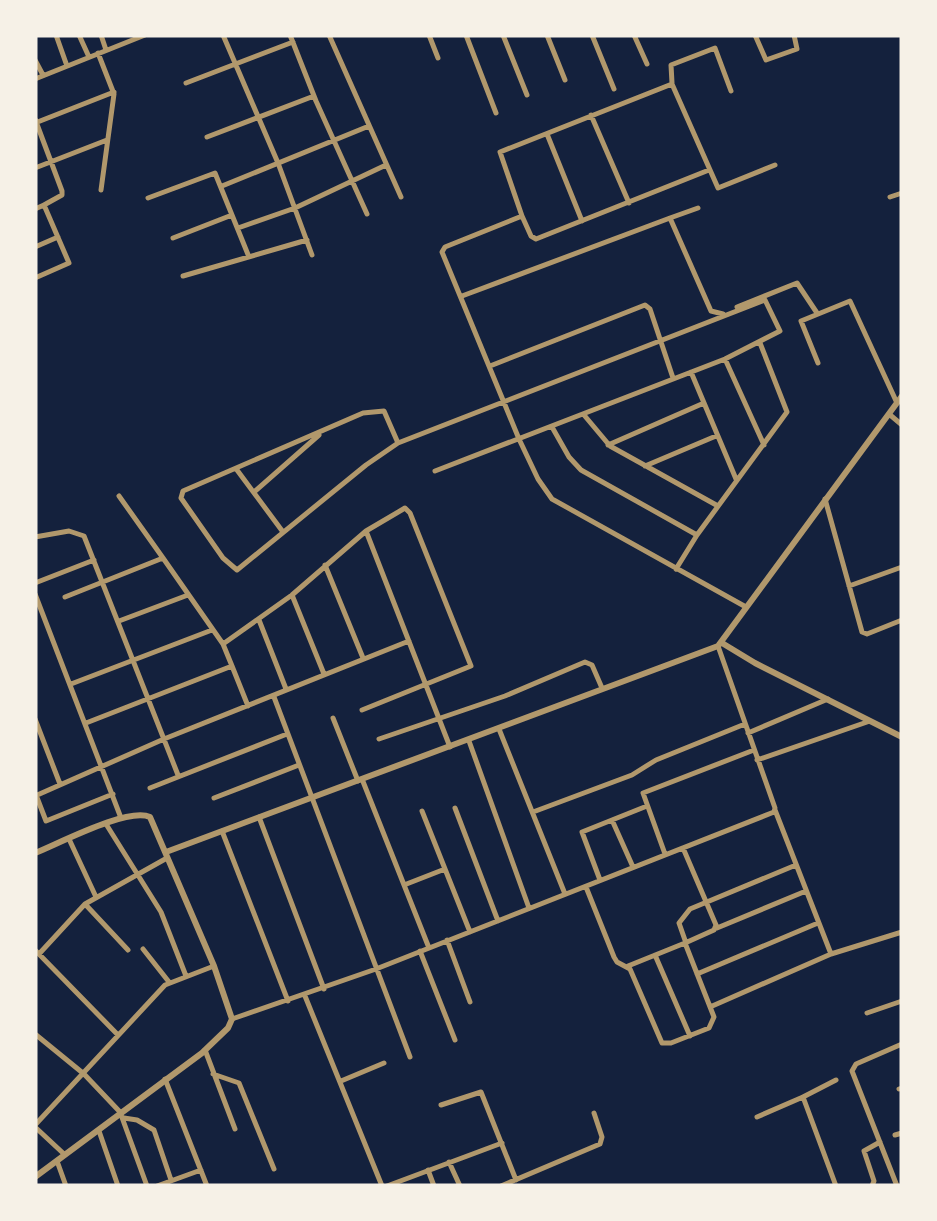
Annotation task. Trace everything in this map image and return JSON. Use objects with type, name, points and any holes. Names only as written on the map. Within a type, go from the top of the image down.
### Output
[{"type":"street","points":[[56,35],[67,66]]},
{"type":"street","points":[[79,35],[89,57]]},
{"type":"street","points":[[100,35],[106,50]]},
{"type":"street","points":[[35,79],[128,38],[146,35]]},
{"type":"street","points":[[223,35],[312,255]]},
{"type":"street","points":[[329,35],[401,197]]},
{"type":"street","points":[[429,35],[438,58]]},
{"type":"street","points":[[466,35],[496,113]]},
{"type":"street","points":[[503,35],[527,95]]},
{"type":"street","points":[[546,35],[565,80]]},
{"type":"street","points":[[592,35],[614,89]]},
{"type":"street","points":[[634,35],[647,64]]},
{"type":"street","points":[[755,35],[766,60],[797,49],[794,35]]},
{"type":"street","points":[[186,83],[291,38],[367,214]]},
{"type":"street","points":[[731,91],[715,48],[671,64],[672,84],[709,170],[721,188],[775,164]]},
{"type":"street","points":[[98,53],[114,92],[101,190]]},
{"type":"street","points":[[35,60],[43,76]]},
{"type":"street","points":[[672,84],[500,153],[522,216],[534,240],[709,170]]},
{"type":"street","points":[[35,209],[63,194],[35,121],[114,92]]},
{"type":"street","points":[[207,137],[314,96]]},
{"type":"street","points":[[591,116],[629,202]]},
{"type":"street","points":[[222,186],[369,126]]},
{"type":"street","points":[[547,134],[582,222]]},
{"type":"street","points":[[35,168],[108,139]]},
{"type":"street","points":[[238,228],[294,208],[387,164]]},
{"type":"street","points":[[148,198],[216,173],[249,257]]},
{"type":"street","points":[[890,196],[902,192]]},
{"type":"street","points":[[35,278],[68,263],[44,205]]},
{"type":"street","points":[[462,296],[698,208]]},
{"type":"street","points":[[173,238],[232,215]]},
{"type":"street","points":[[522,216],[443,248],[538,479],[552,500],[748,608]]},
{"type":"street","points":[[670,218],[714,314],[798,282],[817,313]]},
{"type":"street","points":[[35,248],[58,237]]},
{"type":"street","points":[[183,276],[306,240]]},
{"type":"street","points":[[398,443],[386,413],[381,410],[325,430],[180,496],[223,558],[238,570],[398,443],[766,300],[780,331],[759,342],[584,415],[435,470]]},
{"type":"street","points":[[118,1035],[37,952],[85,904],[167,854],[222,831],[720,645],[900,399],[847,300],[800,322],[818,363]]},
{"type":"street","points":[[490,366],[645,306],[650,309],[673,378]]},
{"type":"street","points":[[676,569],[787,408],[759,342]]},
{"type":"street","points":[[725,358],[764,444]]},
{"type":"street","points":[[691,372],[736,481]]},
{"type":"street","points":[[608,444],[704,403]]},
{"type":"street","points":[[889,414],[902,425]]},
{"type":"street","points":[[584,415],[608,444],[718,506]]},
{"type":"street","points":[[552,427],[568,457],[582,470],[697,536]]},
{"type":"street","points":[[254,492],[325,430]]},
{"type":"street","points":[[644,466],[716,436]]},
{"type":"street","points":[[236,469],[283,532]]},
{"type":"street","points":[[119,496],[223,644],[248,706]]},
{"type":"street","points":[[825,498],[863,633],[901,623]]},
{"type":"street","points":[[223,644],[292,594],[366,531],[400,509],[408,509],[471,666],[362,710]]},
{"type":"street","points":[[366,531],[450,747]]},
{"type":"street","points":[[35,537],[56,532],[80,533],[134,658],[178,775]]},
{"type":"street","points":[[64,598],[163,558]]},
{"type":"street","points":[[35,583],[94,560]]},
{"type":"street","points":[[326,565],[364,658]]},
{"type":"street","points":[[849,586],[902,567]]},
{"type":"street","points":[[35,594],[121,818]]},
{"type":"street","points":[[118,621],[188,594]]},
{"type":"street","points":[[292,594],[324,674]]},
{"type":"street","points":[[258,620],[286,689]]},
{"type":"street","points":[[70,684],[213,630]]},
{"type":"street","points":[[46,821],[35,795],[409,641]]},
{"type":"street","points":[[720,645],[902,737]]},
{"type":"street","points":[[720,645],[757,760],[831,954]]},
{"type":"street","points":[[379,739],[505,696],[588,662],[602,688]]},
{"type":"street","points":[[86,722],[232,666]]},
{"type":"street","points":[[274,697],[410,1058]]},
{"type":"street","points":[[748,734],[828,699]]},
{"type":"street","points":[[332,718],[429,948]]},
{"type":"street","points":[[35,719],[60,784]]},
{"type":"street","points":[[757,760],[870,721]]},
{"type":"street","points":[[532,812],[632,775],[656,760],[745,724]]},
{"type":"street","points":[[500,729],[565,894]]},
{"type":"street","points":[[150,788],[287,734]]},
{"type":"street","points":[[469,741],[528,908]]},
{"type":"street","points":[[666,854],[644,792],[754,750]]},
{"type":"street","points":[[214,798],[298,764]]},
{"type":"street","points":[[35,825],[112,794]]},
{"type":"street","points":[[600,880],[582,833],[646,806]]},
{"type":"street","points":[[456,808],[498,920]]},
{"type":"street","points":[[422,810],[470,932]]},
{"type":"street","points":[[232,1019],[376,969],[775,810]]},
{"type":"street","points":[[35,853],[121,818],[139,814],[150,817],[214,966],[232,1019],[205,1050],[35,1178]]},
{"type":"street","points":[[259,817],[324,988]]},
{"type":"street","points":[[612,819],[633,867]]},
{"type":"street","points":[[106,824],[161,912],[186,976]]},
{"type":"street","points":[[222,831],[288,1001]]},
{"type":"street","points":[[69,839],[96,898]]},
{"type":"street","points":[[683,848],[716,928]]},
{"type":"street","points":[[627,966],[662,1043],[671,1044],[713,1025],[714,1017],[680,929],[681,917],[706,901],[796,865]]},
{"type":"street","points":[[404,886],[445,868]]},
{"type":"street","points":[[585,886],[614,957],[627,966],[806,892]]},
{"type":"street","points":[[85,904],[128,950]]},
{"type":"street","points":[[697,974],[818,922]]},
{"type":"street","points":[[710,1007],[831,954],[902,932]]},
{"type":"street","points":[[447,940],[470,1002]]},
{"type":"street","points":[[143,949],[169,982]]},
{"type":"street","points":[[420,952],[455,1040]]},
{"type":"street","points":[[655,956],[690,1036]]},
{"type":"street","points":[[66,1186],[60,1157],[35,1126],[169,982],[214,966]]},
{"type":"street","points":[[305,996],[384,1186],[502,1143]]},
{"type":"street","points":[[866,1014],[902,1002]]},
{"type":"street","points":[[35,1034],[82,1072],[122,1115],[147,1186]]},
{"type":"street","points":[[898,1186],[852,1067],[902,1044]]},
{"type":"street","points":[[205,1050],[235,1129]]},
{"type":"street","points":[[340,1082],[384,1063]]},
{"type":"street","points":[[213,1074],[240,1084],[274,1169]]},
{"type":"street","points":[[165,1079],[207,1186]]},
{"type":"street","points":[[757,1117],[836,1080]]},
{"type":"street","points":[[441,1105],[481,1092],[502,1143],[512,1183]]},
{"type":"street","points":[[803,1097],[836,1186]]},
{"type":"street","points":[[501,1186],[600,1144],[594,1113]]},
{"type":"street","points":[[122,1115],[154,1130],[171,1180]]},
{"type":"street","points":[[98,1128],[118,1186]]},
{"type":"street","points":[[872,1186],[874,1181],[864,1151],[880,1142]]},
{"type":"street","points":[[449,1162],[460,1186]]},
{"type":"street","points":[[157,1186],[200,1170]]},
{"type":"street","points":[[428,1170],[434,1186]]}]
